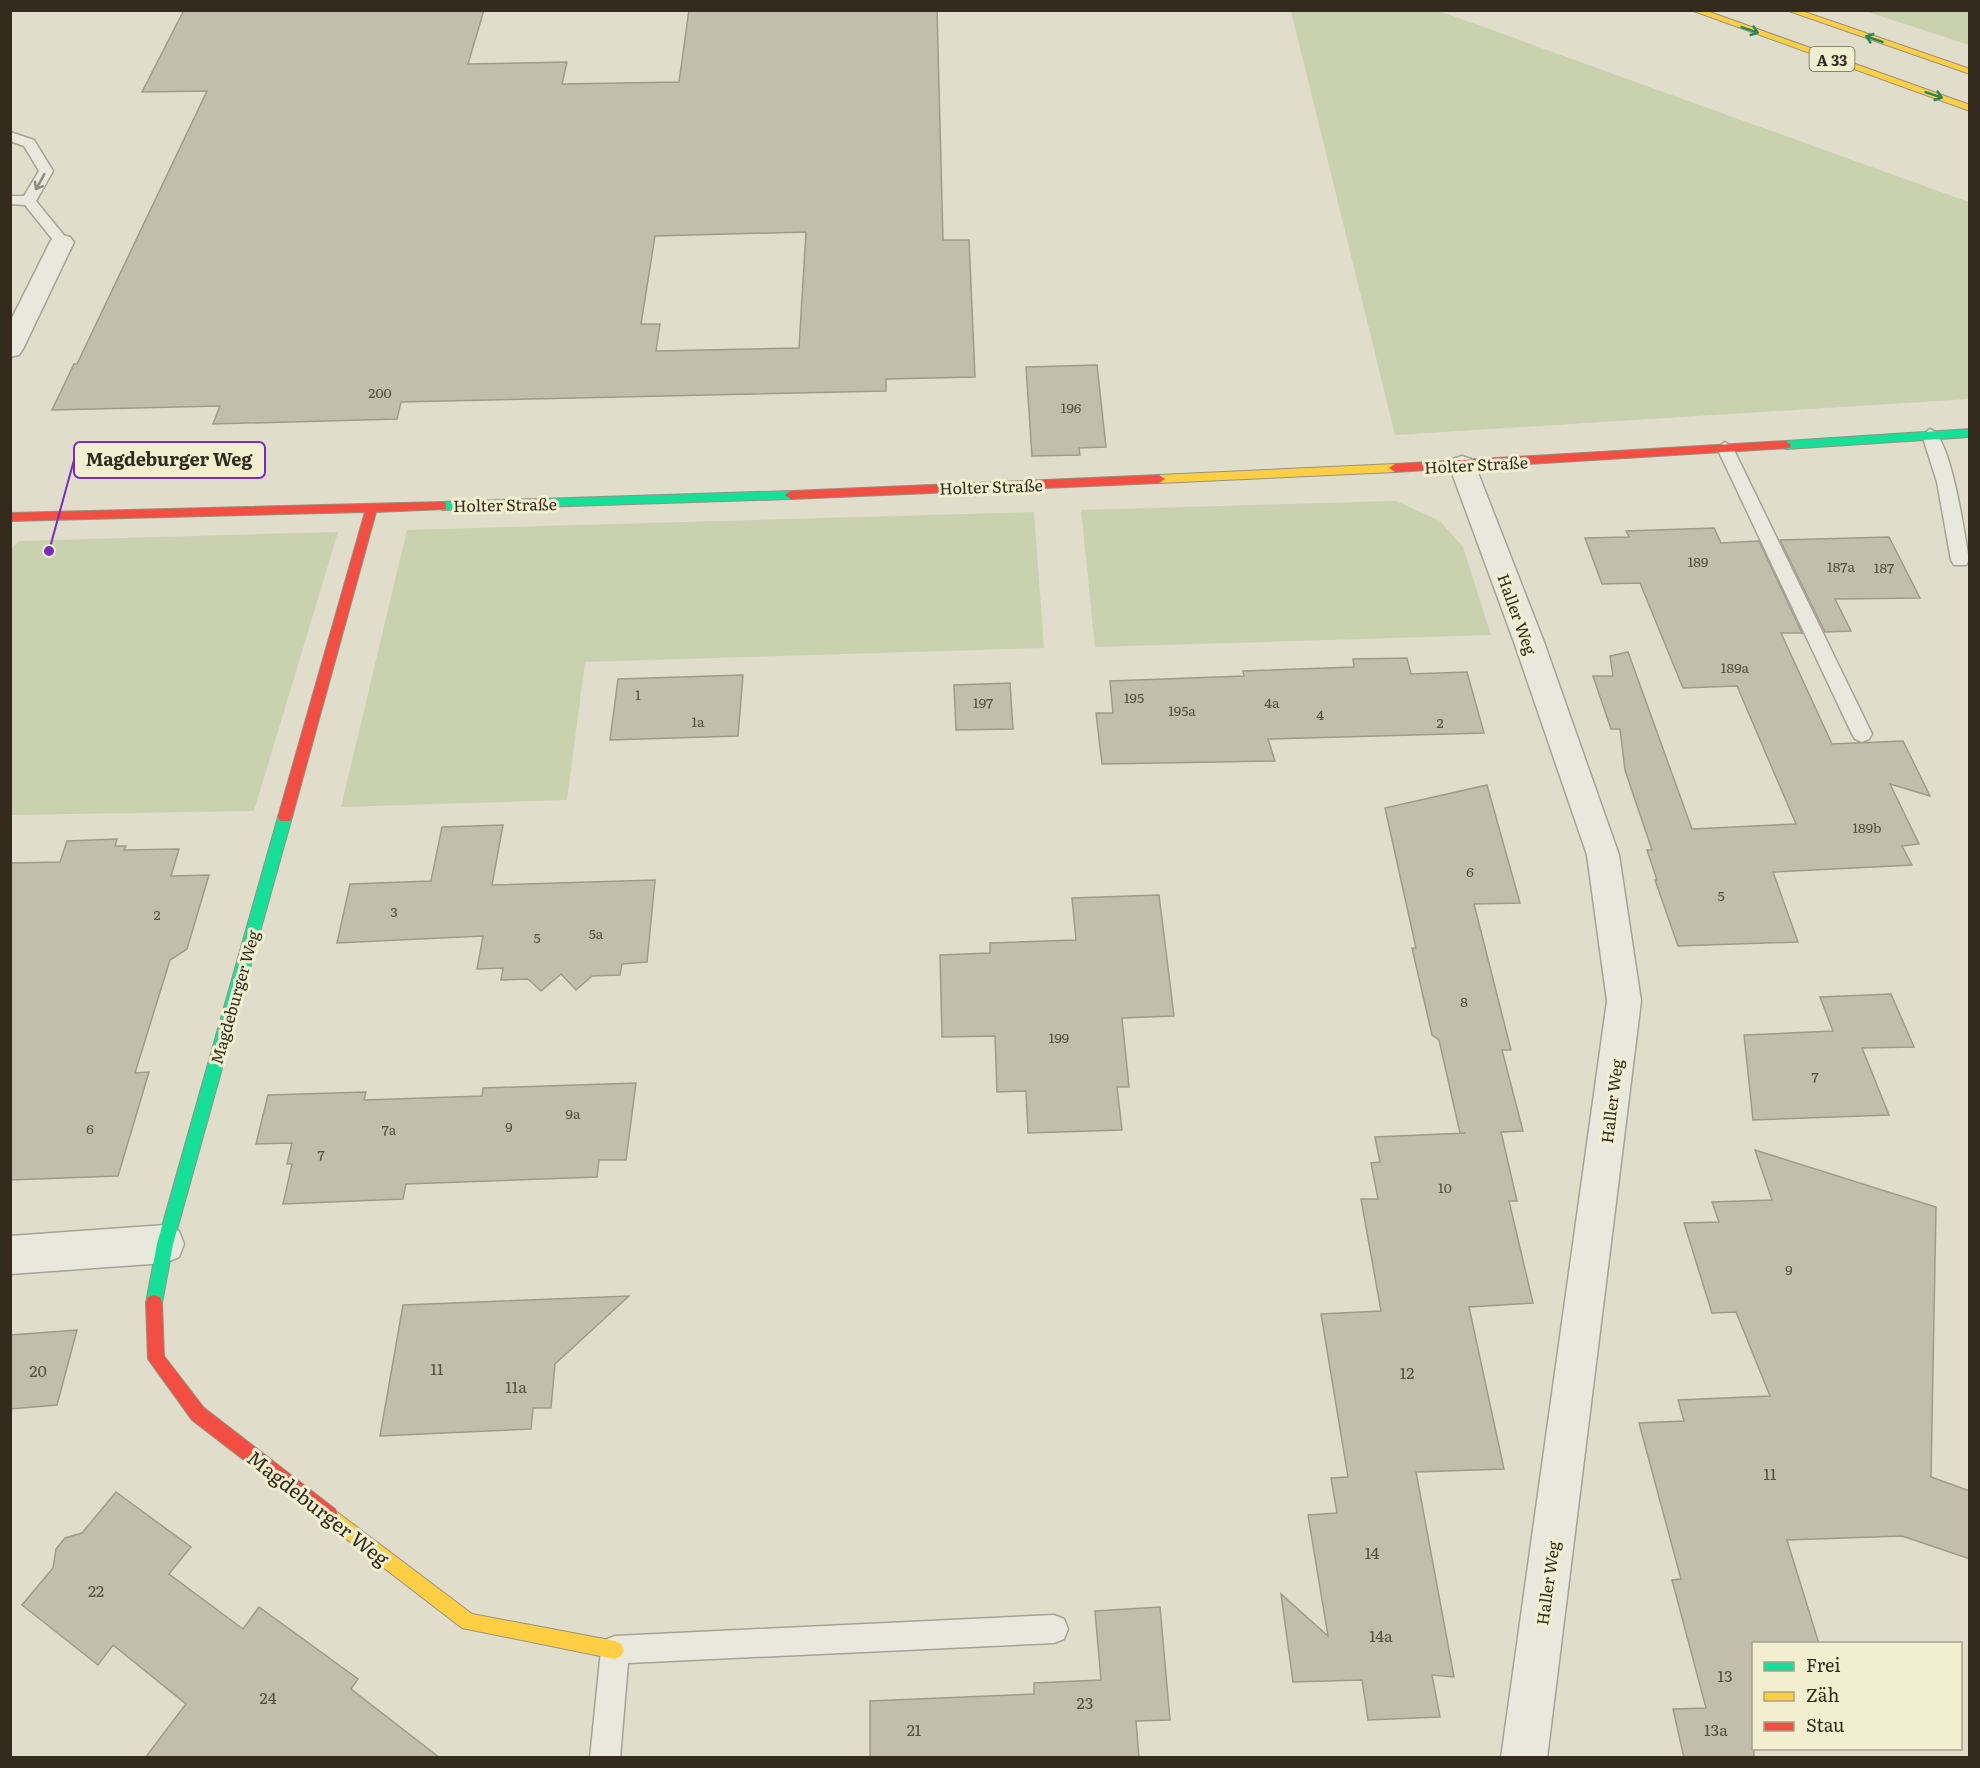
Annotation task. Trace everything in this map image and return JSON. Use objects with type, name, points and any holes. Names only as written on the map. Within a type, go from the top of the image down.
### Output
[{"type":"main road","name":"A 33","points":[[1695,10],[1970,108]]},
{"type":"main road","name":"A 33","points":[[1790,10],[1970,72]]},
{"type":"main road","name":"Holter Straße","points":[[10,517],[666,501],[1462,465],[1970,433]]},
{"type":"main road","name":"Magdeburger Weg","points":[[372,507],[165,1244],[154,1300],[156,1359],[198,1413],[468,1622],[615,1650]]},
{"type":"street","points":[[10,349],[62,242]]},
{"type":"street","name":"Haller Weg","points":[[1462,465],[1529,642],[1603,855],[1624,1001],[1524,1758]]},
{"type":"street","points":[[10,1255],[165,1244]]},
{"type":"lane","points":[[10,136],[29,143],[46,171],[29,201]]},
{"type":"lane","points":[[10,200],[29,201],[62,242]]},
{"type":"lane","points":[[1930,435],[1947,482],[1960,561]]},
{"type":"lane","points":[[1725,448],[1862,734]]},
{"type":"lane","points":[[604,1758],[615,1650],[1054,1629]]},
{"type":"green space","points":[[1291,11],[1439,11],[1969,202],[1969,399],[1395,435]]},
{"type":"green space","points":[[1865,11],[1969,11],[1969,45]]},
{"type":"green space","points":[[1396,501],[1440,521],[1463,547],[1491,635],[1095,647],[1081,510]]},
{"type":"green space","points":[[1034,512],[1044,648],[585,662],[567,800],[341,807],[407,530]]},
{"type":"green space","points":[[338,532],[254,811],[11,815],[10,550],[19,541]]},
{"type":"building","points":[[184,10],[484,10],[468,64],[567,62],[562,84],[679,82],[689,10],[937,10],[943,240],[969,240],[975,377],[886,379],[886,391],[401,402],[397,419],[213,424],[220,406],[52,410],[74,364],[77,364],[207,91],[142,92]],"holes":[[[806,232],[799,348],[656,351],[660,324],[641,324],[655,236]]]},
{"type":"building","points":[[1097,365],[1106,447],[1079,448],[1080,455],[1032,456],[1026,367]]},
{"type":"building","points":[[1714,528],[1721,543],[1759,541],[1802,633],[1781,633],[1832,744],[1903,741],[1930,796],[1890,784],[1919,844],[1902,846],[1912,865],[1773,872],[1798,942],[1678,946],[1655,880],[1657,880],[1647,850],[1652,850],[1625,770],[1620,729],[1611,729],[1593,676],[1613,676],[1610,656],[1628,652],[1692,829],[1796,824],[1737,686],[1683,688],[1640,583],[1602,584],[1585,538],[1629,537],[1626,531]]},
{"type":"building","points":[[1889,537],[1920,598],[1835,599],[1851,631],[1825,632],[1780,540]]},
{"type":"building","points":[[1407,658],[1411,674],[1467,672],[1484,733],[1268,739],[1275,761],[1102,764],[1096,713],[1113,713],[1110,681],[1244,676],[1243,671],[1354,667],[1353,659]]},
{"type":"building","points":[[743,675],[738,736],[610,740],[618,679]]},
{"type":"building","points":[[1010,683],[1013,729],[956,730],[954,685]]},
{"type":"building","points":[[1487,785],[1520,903],[1474,904],[1511,1050],[1502,1050],[1523,1131],[1501,1132],[1517,1201],[1509,1201],[1533,1303],[1469,1307],[1504,1469],[1416,1472],[1454,1677],[1432,1675],[1440,1717],[1368,1720],[1362,1680],[1293,1682],[1281,1594],[1328,1636],[1308,1515],[1337,1513],[1331,1478],[1348,1477],[1321,1314],[1381,1311],[1361,1199],[1378,1199],[1371,1163],[1380,1162],[1375,1137],[1466,1133],[1460,1133],[1439,1040],[1432,1035],[1412,948],[1416,948],[1385,808]]},
{"type":"building","points":[[503,825],[492,885],[655,880],[647,962],[622,964],[620,975],[592,976],[576,990],[561,974],[541,991],[528,979],[501,980],[503,968],[477,969],[483,936],[337,943],[350,884],[431,881],[442,827]]},
{"type":"building","points":[[117,839],[115,846],[126,846],[124,850],[179,849],[171,876],[209,875],[187,949],[170,960],[135,1073],[149,1072],[118,1176],[10,1180],[10,863],[60,862],[67,841]]},
{"type":"building","points":[[1159,895],[1174,1016],[1122,1018],[1129,1087],[1117,1087],[1122,1130],[1028,1133],[1026,1091],[997,1092],[995,1036],[942,1037],[940,955],[990,953],[990,943],[1076,940],[1072,898]]},
{"type":"building","points":[[1891,994],[1914,1047],[1862,1048],[1889,1115],[1753,1120],[1744,1035],[1833,1031],[1820,997]]},
{"type":"building","points":[[636,1083],[626,1160],[599,1160],[597,1177],[406,1184],[403,1199],[283,1204],[292,1164],[287,1164],[292,1143],[256,1144],[268,1095],[366,1092],[364,1100],[482,1096],[483,1088]]},
{"type":"building","points":[[1755,1150],[1936,1207],[1931,1477],[1970,1491],[1970,1559],[1902,1536],[1787,1540],[1818,1642],[1752,1642],[1752,1750],[1754,1750],[1754,1758],[1684,1758],[1673,1709],[1706,1708],[1672,1580],[1681,1579],[1639,1423],[1684,1421],[1678,1400],[1770,1396],[1736,1312],[1712,1313],[1684,1223],[1719,1222],[1712,1202],[1772,1200]]},
{"type":"building","points":[[629,1296],[555,1364],[551,1408],[533,1408],[531,1429],[380,1436],[403,1305]]},
{"type":"building","points":[[77,1330],[57,1405],[10,1409],[10,1335]]},
{"type":"building","points":[[116,1492],[191,1547],[169,1574],[243,1629],[259,1607],[358,1679],[351,1689],[440,1758],[145,1758],[186,1704],[113,1645],[98,1665],[22,1605],[53,1568],[56,1549],[65,1538],[82,1533]]},
{"type":"building","points":[[1160,1607],[1170,1720],[1136,1721],[1139,1758],[870,1758],[870,1701],[1034,1694],[1034,1683],[1101,1680],[1095,1611]]},
{"type":"traffic: fast","points":[[1786,445],[1970,433]]},
{"type":"traffic: fast","points":[[442,506],[791,495]]},
{"type":"traffic: fast","points":[[154,1303],[165,1244],[285,817]]},
{"type":"traffic: slow","points":[[1695,10],[1970,108]]},
{"type":"traffic: slow","points":[[1790,10],[1970,72]]},
{"type":"traffic: slow","points":[[1159,479],[1395,468]]},
{"type":"traffic: slow","points":[[329,1515],[468,1622],[615,1650]]},
{"type":"traffic: jam","points":[[1395,468],[1786,445]]},
{"type":"traffic: jam","points":[[791,495],[1159,479]]},
{"type":"traffic: jam","points":[[10,517],[442,506]]},
{"type":"traffic: jam","points":[[285,817],[372,507]]},
{"type":"traffic: jam","points":[[154,1303],[156,1359],[198,1414],[329,1515]]},
{"type":"place","name":"Magdeburger Weg","points":[[49,551]]}]
